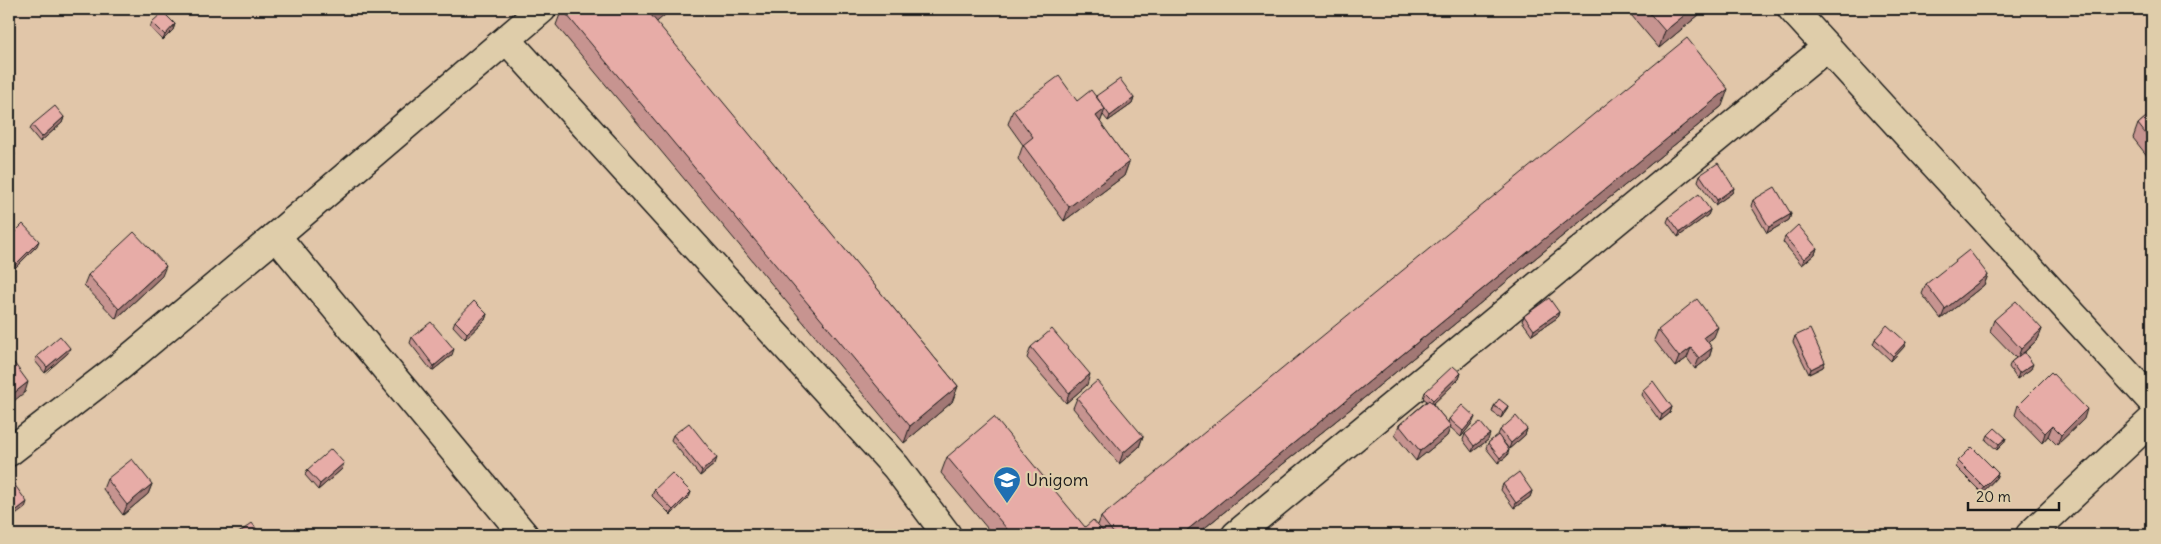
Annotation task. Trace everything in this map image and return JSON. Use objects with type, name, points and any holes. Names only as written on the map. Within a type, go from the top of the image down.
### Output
[{"type":"street","points":[[9,452],[119,367],[542,9]]},
{"type":"street","points":[[1792,9],[2152,401]]},
{"type":"street","points":[[507,40],[896,467],[947,535]]},
{"type":"street","points":[[1236,535],[1827,47]]},
{"type":"street","points":[[276,236],[524,535]]},
{"type":"street","points":[[2030,535],[2152,420]]},
{"type":"building","points":[[562,9],[659,9],[651,15],[958,386],[910,426]]},
{"type":"building","points":[[1646,9],[1692,9],[1665,31]]},
{"type":"building","points":[[163,12],[175,24],[165,35],[152,22]]},
{"type":"building","points":[[1687,38],[1728,89],[1181,535],[1115,535],[1101,517]]},
{"type":"building","points":[[1059,76],[1077,101],[1091,90],[1105,109],[1096,116],[1129,162],[1069,207],[1023,145],[1033,137],[1013,110]]},
{"type":"building","points":[[1120,79],[1134,98],[1110,116],[1096,96]]},
{"type":"building","points":[[55,106],[64,117],[42,137],[32,125]]},
{"type":"building","points":[[2152,112],[2152,142],[2138,124]]},
{"type":"building","points":[[9,147],[15,154],[9,160]]},
{"type":"building","points":[[1718,163],[1734,188],[1717,200],[1700,175]]},
{"type":"building","points":[[1775,187],[1791,214],[1769,227],[1753,200]]},
{"type":"building","points":[[1699,194],[1710,210],[1680,232],[1669,217]]},
{"type":"building","points":[[23,224],[39,241],[15,265],[9,258],[9,238]]},
{"type":"building","points":[[1798,225],[1817,248],[1804,259],[1785,237]]},
{"type":"building","points":[[134,232],[166,266],[119,309],[88,275]]},
{"type":"building","points":[[1969,250],[1988,275],[1945,309],[1926,284]]},
{"type":"building","points":[[1549,298],[1559,312],[1534,330],[1524,316]]},
{"type":"building","points":[[1697,299],[1718,327],[1704,337],[1712,348],[1699,358],[1691,348],[1679,357],[1658,330]]},
{"type":"building","points":[[474,301],[487,314],[467,333],[455,321]]},
{"type":"building","points":[[2016,301],[2042,329],[2021,349],[1994,320]]},
{"type":"building","points":[[431,322],[454,349],[434,366],[412,337]]},
{"type":"building","points":[[1887,325],[1906,342],[1893,356],[1875,339]]},
{"type":"building","points":[[1052,329],[1090,374],[1069,393],[1031,347]]},
{"type":"building","points":[[1810,329],[1825,362],[1811,369],[1795,336]]},
{"type":"building","points":[[60,336],[70,348],[47,367],[37,356]]},
{"type":"building","points":[[2024,352],[2033,364],[2019,373],[2011,362]]},
{"type":"building","points":[[9,356],[28,382],[9,397]]},
{"type":"building","points":[[1453,366],[1461,373],[1433,400],[1425,392]]},
{"type":"building","points":[[2051,372],[2087,409],[2061,435],[2052,426],[2045,433],[2018,405]]},
{"type":"building","points":[[1097,381],[1143,436],[1123,453],[1077,398]]},
{"type":"building","points":[[1653,381],[1672,407],[1662,415],[1643,390]]},
{"type":"building","points":[[1499,399],[1508,406],[1503,412],[1494,406]]},
{"type":"building","points":[[1429,400],[1451,426],[1420,451],[1399,425]]},
{"type":"building","points":[[1462,405],[1475,417],[1463,431],[1449,419]]},
{"type":"building","points":[[1516,416],[1527,429],[1511,443],[1500,430]]},
{"type":"building","name":"Unigom","points":[[994,417],[1085,527],[1093,520],[1106,535],[1012,535],[947,457]]},
{"type":"building","points":[[1480,422],[1490,434],[1474,446],[1465,434]]},
{"type":"building","points":[[689,423],[717,458],[702,471],[673,435]]},
{"type":"building","points":[[1995,428],[2006,438],[1999,444],[1988,435]]},
{"type":"building","points":[[1498,435],[1509,450],[1500,458],[1488,443]]},
{"type":"building","points":[[1972,447],[1998,473],[1984,487],[1958,461]]},
{"type":"building","points":[[331,449],[344,463],[320,484],[307,470]]},
{"type":"building","points":[[132,459],[152,484],[127,505],[107,479]]},
{"type":"building","points":[[1519,472],[1532,491],[1516,503],[1503,484]]},
{"type":"building","points":[[672,473],[691,492],[673,510],[654,490]]},
{"type":"building","points":[[9,477],[27,502],[9,516]]},
{"type":"building","points":[[252,523],[261,535],[236,535]]},
{"type":"building","points":[[716,529],[722,535],[710,535]]},
{"type":"place","name":"Unigom","points":[[1007,504]]}]
